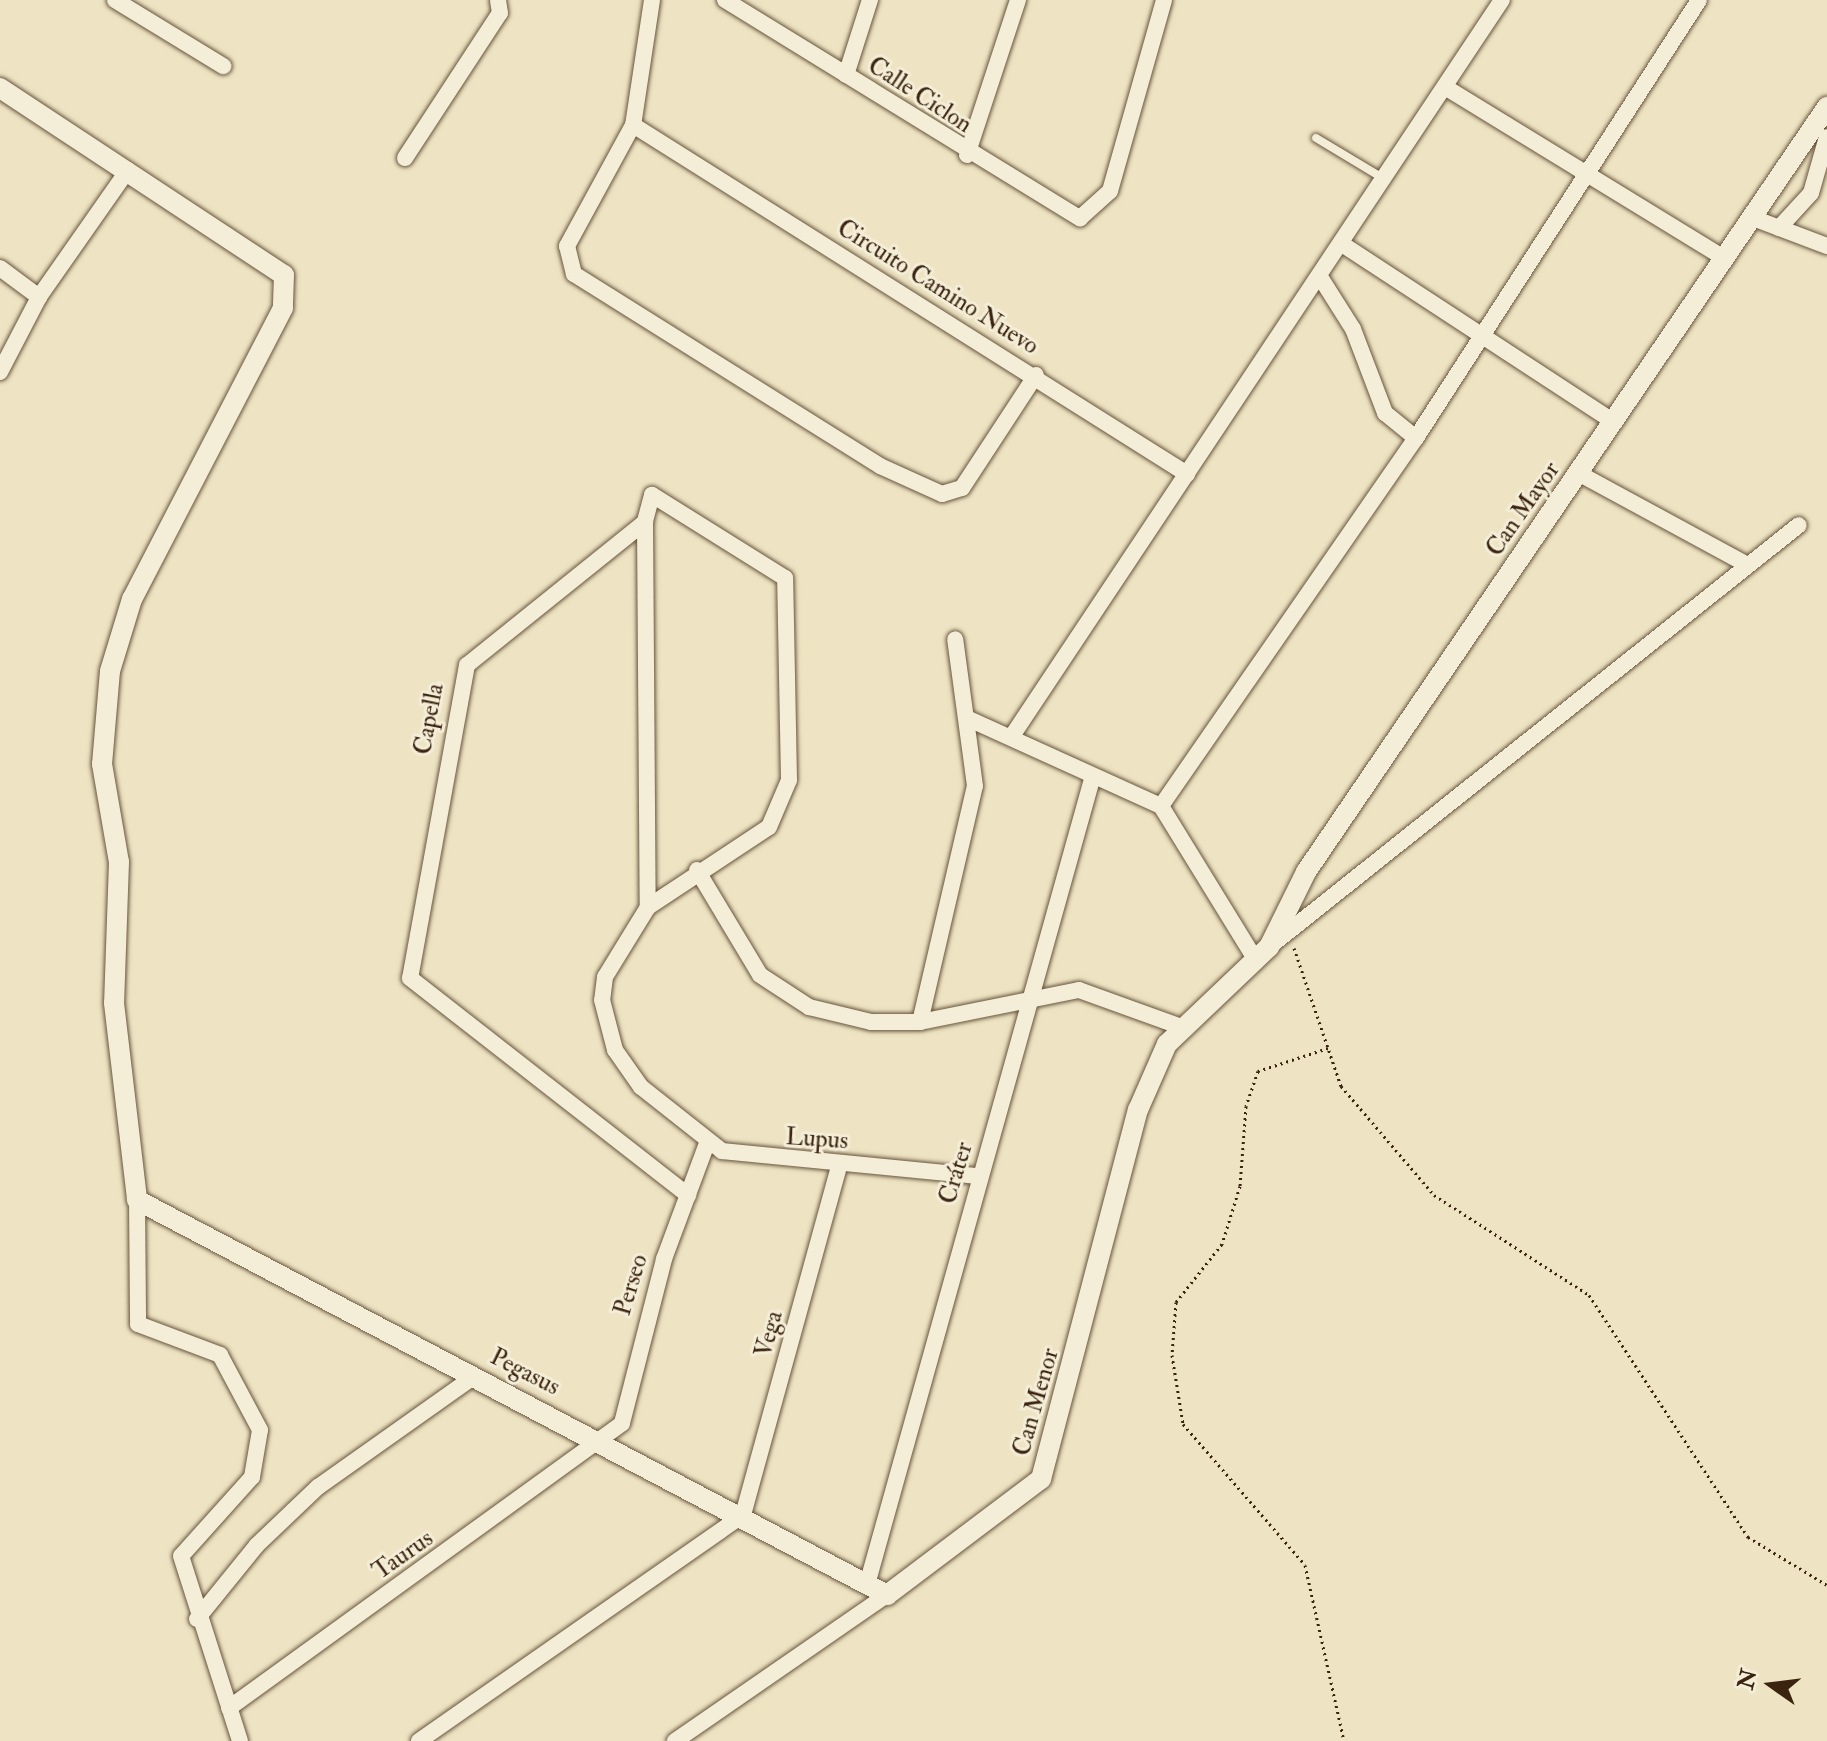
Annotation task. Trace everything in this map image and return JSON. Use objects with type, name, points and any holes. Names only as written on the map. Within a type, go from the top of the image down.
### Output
[{"type":"street","points":[[115,0],[223,66]]},
{"type":"street","points":[[405,158],[500,13],[498,0]]},
{"type":"street","points":[[633,125],[652,0]]},
{"type":"street","points":[[846,75],[870,0]]},
{"type":"street","points":[[967,155],[1018,0]]},
{"type":"street","name":"Calle Ciclon","points":[[729,1],[1065,216],[1092,214],[1110,191],[1164,0]]},
{"type":"street","points":[[1012,736],[1187,474],[1345,246],[1502,0]]},
{"type":"street","points":[[1161,806],[1416,438],[1475,338],[1586,179],[1699,0]]},
{"type":"street","points":[[1445,87],[1586,179],[1722,257]]},
{"type":"street","points":[[0,88],[273,262],[287,294],[132,599],[110,671],[102,764],[119,862],[114,1003],[137,1200],[138,1324],[220,1355],[260,1430],[252,1477],[181,1556],[197,1619],[240,1741]]},
{"type":"street","name":"Can Mayor","points":[[1262,953],[1306,872],[1580,474],[1722,257],[1753,218],[1827,107]]},
{"type":"street","name":"Circuito Camino Nuevo","points":[[633,125],[1036,375],[962,488],[942,494],[880,466],[567,262],[567,246],[633,125]]},
{"type":"street","points":[[1779,228],[1811,193],[1827,137]]},
{"type":"street","points":[[0,372],[39,297],[128,170]]},
{"type":"street","points":[[1753,218],[1827,246]]},
{"type":"street","points":[[1345,246],[1475,338],[1614,422]]},
{"type":"street","points":[[0,268],[39,297]]},
{"type":"street","points":[[1322,280],[1353,329],[1385,413],[1416,438]]},
{"type":"street","points":[[1036,375],[1187,474]]},
{"type":"street","points":[[1580,474],[1746,564]]},
{"type":"street","name":"Capella","points":[[688,1195],[420,992],[409,961],[467,665],[645,522],[652,495],[776,570],[787,590],[786,801],[769,827],[697,870]]},
{"type":"street","points":[[645,522],[648,907]]},
{"type":"street","points":[[969,719],[1012,736],[1092,779],[1161,806],[1262,953],[1746,564],[1799,525]]},
{"type":"street","points":[[920,1022],[967,839],[975,786],[969,719],[955,639]]},
{"type":"street","name":"Cráter","points":[[868,1581],[978,1176],[1032,998],[1092,779]]},
{"type":"street","points":[[697,870],[760,975],[809,1007],[871,1022],[920,1022],[1079,990],[1179,1026]]},
{"type":"street","name":"Lupus","points":[[697,870],[648,907],[619,948],[602,1000],[623,1065],[666,1110],[722,1151],[978,1176]]},
{"type":"street","name":"Can Menor","points":[[675,1741],[887,1595],[1041,1479],[1138,1110],[1179,1026],[1262,953]]},
{"type":"street","name":"Perseo","points":[[605,1441],[632,1402],[639,1343],[708,1141]]},
{"type":"street","name":"Vega","points":[[743,1515],[840,1164]]},
{"type":"street","name":"Pegasus","points":[[137,1200],[605,1441],[868,1581],[887,1595]]},
{"type":"street","points":[[197,1619],[318,1487],[475,1376]]},
{"type":"street","name":"Taurus","points":[[229,1708],[605,1441]]},
{"type":"street","points":[[419,1741],[743,1515]]},
{"type":"lane","points":[[1316,138],[1387,180]]},
{"type":"path","points":[[1289,933],[1341,1086],[1434,1195],[1589,1295],[1748,1537],[1827,1585]]},
{"type":"path","points":[[1328,1048],[1258,1071],[1246,1106],[1240,1186],[1222,1244],[1176,1302],[1172,1355],[1183,1424],[1305,1565],[1344,1741]]}]
